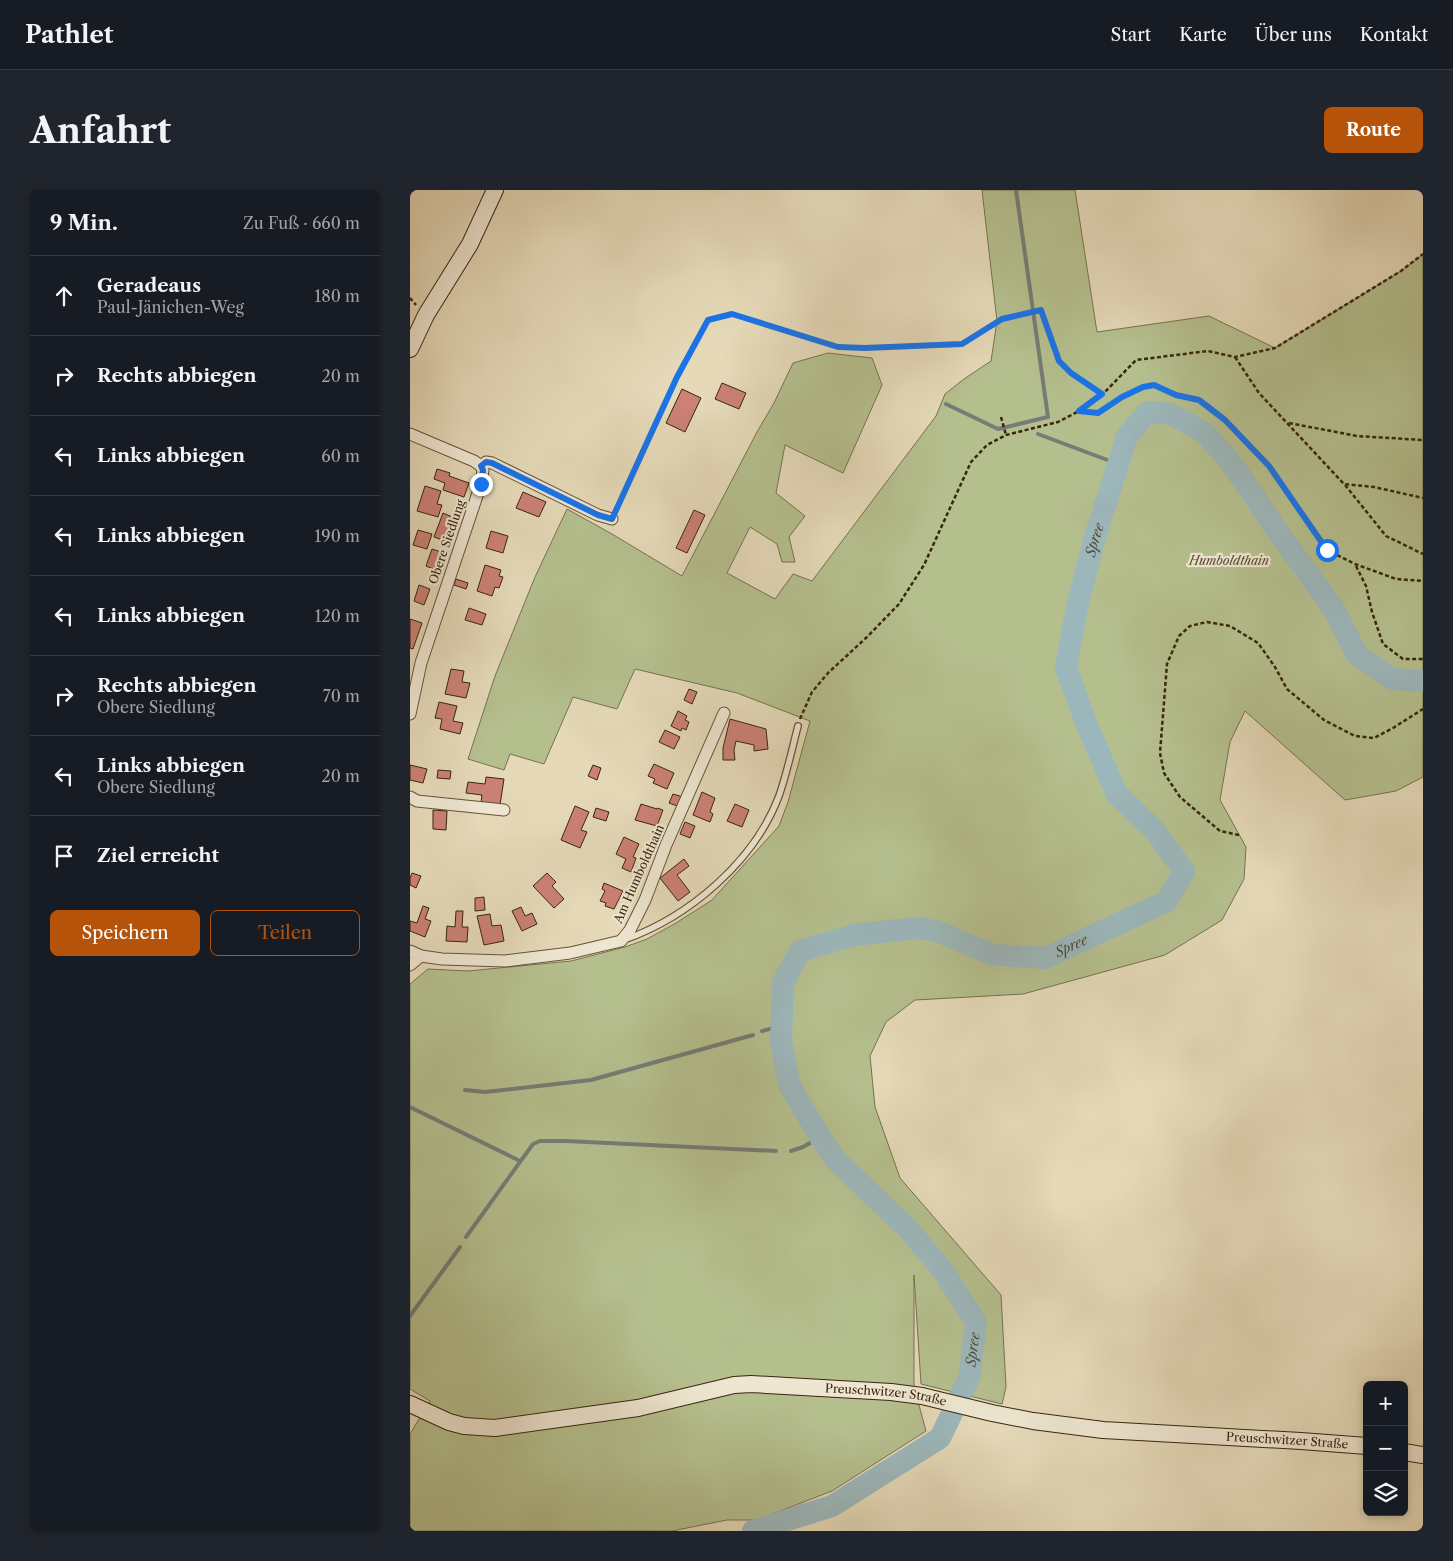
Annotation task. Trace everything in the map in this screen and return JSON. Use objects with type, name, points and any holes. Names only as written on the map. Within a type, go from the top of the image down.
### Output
[{"type":"street","points":[[410,349],[426,315],[470,244],[495,190]]},
{"type":"street","points":[[410,434],[474,461],[481,466],[486,462],[492,463],[598,515],[612,519]]},
{"type":"street","name":"Obere Siedlung","points":[[410,714],[421,663],[481,484],[483,470],[481,466]]},
{"type":"street","name":"Am Humboldthain","points":[[410,964],[415,953],[442,959],[505,961],[570,952],[621,941],[630,930],[645,900],[670,836],[724,713]]},
{"type":"street","points":[[410,796],[417,801],[504,810]]},
{"type":"street","name":"Preuschwitzer Straße","points":[[410,1404],[449,1422],[464,1426],[495,1428],[638,1408],[734,1385],[751,1384],[891,1392],[922,1396],[1033,1421],[1103,1430],[1363,1446]]},
{"type":"street","points":[[1408,1453],[1423,1455]]},
{"type":"lane","points":[[621,941],[645,932],[676,915],[707,893],[730,872],[757,836],[779,796],[798,726]]},
{"type":"path","points":[[798,726],[812,692],[828,673],[899,604],[924,566],[972,462],[987,445],[1006,435],[1058,422],[1079,411],[1102,394],[1136,360],[1208,351],[1236,356],[1275,348],[1402,271],[1423,254]]},
{"type":"path","points":[[612,519],[677,377],[708,320],[733,314],[838,347],[865,348],[962,344],[1002,319],[1041,310],[1059,361],[1071,373],[1102,394]]},
{"type":"path","points":[[1236,356],[1259,393],[1344,484],[1386,536],[1423,554]]},
{"type":"path","points":[[1079,411],[1098,413],[1122,397],[1143,387],[1154,385],[1176,395],[1199,400],[1225,420],[1269,466],[1327,550],[1355,564],[1396,579],[1423,581]]},
{"type":"path","points":[[1001,417],[1006,435]]},
{"type":"path","points":[[1288,423],[1357,436],[1423,440]]},
{"type":"path","points":[[1344,484],[1374,487],[1423,498]]},
{"type":"path","points":[[1355,564],[1366,586],[1372,612],[1383,644],[1403,659],[1423,659]]},
{"type":"path","points":[[1239,835],[1220,831],[1180,797],[1164,773],[1160,753],[1167,664],[1179,636],[1190,626],[1207,622],[1230,626],[1258,643],[1287,689],[1324,720],[1355,736],[1374,738],[1394,728],[1423,708]]},
{"type":"green space","name":"Humboldthain","points":[[982,190],[1075,190],[1097,332],[1209,316],[1275,348],[1401,271],[1423,254],[1423,777],[1396,791],[1345,800],[1245,711],[1230,742],[1220,800],[1246,847],[1244,879],[1222,920],[1165,955],[1023,994],[915,1000],[886,1022],[870,1056],[875,1107],[900,1178],[1001,1295],[1006,1387],[1002,1404],[921,1384],[914,1275],[914,1387],[926,1431],[832,1491],[757,1520],[727,1520],[672,1531],[410,1531],[410,1434],[430,1401],[410,1389],[410,984],[428,969],[468,971],[571,961],[625,947],[647,939],[712,900],[779,826],[788,802],[810,721],[737,693],[635,669],[617,709],[573,697],[544,764],[510,754],[504,770],[468,759],[495,676],[535,577],[567,509],[682,576],[774,403],[793,363],[828,353],[872,358],[882,385],[843,473],[785,445],[776,493],[805,516],[789,537],[795,562],[782,562],[777,544],[750,527],[727,573],[775,599],[793,574],[812,581],[936,416],[945,394],[991,361],[997,321]]},
{"type":"building","points":[[722,383],[746,393],[739,409],[715,399]]},
{"type":"building","points":[[682,389],[701,398],[685,432],[666,423]]},
{"type":"building","points":[[437,469],[450,473],[449,476],[469,483],[464,497],[443,490],[445,483],[434,479]]},
{"type":"building","points":[[425,486],[441,491],[437,504],[442,505],[438,517],[417,511]]},
{"type":"building","points":[[523,492],[546,502],[539,517],[516,508]]},
{"type":"building","points":[[694,510],[705,515],[687,553],[676,548]]},
{"type":"building","points":[[443,513],[457,519],[448,542],[434,537]]},
{"type":"building","points":[[418,530],[432,534],[427,549],[413,545]]},
{"type":"building","points":[[491,531],[508,536],[503,553],[486,548]]},
{"type":"building","points":[[432,549],[444,553],[438,571],[426,566]]},
{"type":"building","points":[[485,565],[501,570],[499,576],[503,577],[499,588],[495,587],[492,596],[477,591]]},
{"type":"building","points":[[456,579],[468,583],[466,589],[454,585]]},
{"type":"building","points":[[419,585],[430,589],[424,605],[414,601]]},
{"type":"building","points":[[469,608],[486,614],[482,625],[465,620]]},
{"type":"building","points":[[410,619],[422,623],[413,649],[410,648]]},
{"type":"building","points":[[451,669],[464,671],[462,682],[470,683],[466,698],[445,694]]},
{"type":"building","points":[[689,689],[697,692],[692,704],[684,700]]},
{"type":"building","points":[[439,702],[457,706],[453,721],[463,723],[460,734],[440,729],[442,719],[435,718]]},
{"type":"building","points":[[678,711],[687,716],[685,720],[689,722],[686,730],[682,728],[681,731],[671,726]]},
{"type":"building","points":[[730,719],[766,729],[768,749],[754,751],[754,745],[736,741],[734,750],[735,760],[723,760],[723,748]]},
{"type":"building","points":[[665,730],[680,737],[674,749],[659,742]]},
{"type":"building","points":[[654,764],[674,773],[667,789],[653,783],[655,779],[648,776]]},
{"type":"building","points":[[410,765],[427,769],[423,783],[410,780]]},
{"type":"building","points":[[593,765],[601,768],[597,780],[588,776]]},
{"type":"building","points":[[438,770],[451,771],[450,779],[437,778]]},
{"type":"building","points":[[486,777],[504,779],[500,805],[481,802],[482,795],[466,793],[468,782],[485,784]]},
{"type":"building","points":[[702,792],[715,798],[710,812],[713,814],[710,822],[693,815]]},
{"type":"building","points":[[673,794],[683,797],[680,807],[669,803]]},
{"type":"building","points":[[641,804],[663,810],[657,826],[635,820]]},
{"type":"building","points":[[735,804],[749,810],[742,827],[727,821]]},
{"type":"building","points":[[575,806],[589,812],[581,830],[587,832],[580,848],[561,840]]},
{"type":"building","points":[[596,808],[609,812],[606,821],[593,817]]},
{"type":"building","points":[[433,810],[447,811],[446,830],[433,829]]},
{"type":"building","points":[[685,822],[695,826],[690,838],[680,834]]},
{"type":"building","points":[[624,837],[639,844],[633,857],[636,858],[631,872],[622,868],[626,859],[616,854]]},
{"type":"building","points":[[684,859],[689,866],[677,875],[690,892],[678,901],[660,878]]},
{"type":"building","points":[[412,873],[421,876],[416,888],[410,885]]},
{"type":"building","points":[[547,873],[556,882],[552,886],[564,899],[554,908],[533,886]]},
{"type":"building","points":[[604,883],[623,891],[614,909],[605,906],[606,903],[600,901],[605,891],[602,889]]},
{"type":"building","points":[[484,897],[485,910],[475,911],[475,898]]},
{"type":"building","points":[[423,906],[429,908],[425,919],[431,921],[425,937],[410,931],[410,921],[417,923]]},
{"type":"building","points":[[521,907],[525,916],[532,913],[537,924],[522,931],[512,911]]},
{"type":"building","points":[[456,911],[463,911],[462,927],[468,927],[467,942],[446,941],[447,926],[455,927]]},
{"type":"building","points":[[490,914],[492,926],[501,925],[504,941],[484,945],[477,916]]},
{"type":"waterway","points":[[946,404],[998,429],[1048,417],[1016,190]]},
{"type":"waterway","name":"Spree","points":[[753,1531],[832,1506],[940,1438],[969,1378],[976,1323],[945,1273],[909,1230],[836,1160],[820,1137],[789,1084],[781,1041],[783,983],[800,951],[854,935],[918,928],[937,931],[993,955],[1045,958],[1167,901],[1184,871],[1154,830],[1116,793],[1087,725],[1066,668],[1077,607],[1093,544],[1127,436],[1148,412],[1171,414],[1205,433],[1232,464],[1278,532],[1334,609],[1357,655],[1392,679],[1423,681]]},
{"type":"waterway","points":[[1038,434],[1118,464]]},
{"type":"waterway","points":[[762,1031],[781,1026]]},
{"type":"waterway","points":[[465,1090],[485,1092],[591,1080],[753,1035]]},
{"type":"waterway","points":[[410,1107],[520,1161]]},
{"type":"waterway","points":[[791,1151],[803,1147],[820,1137]]},
{"type":"waterway","points":[[466,1237],[533,1144],[540,1141],[776,1151]]},
{"type":"waterway","points":[[410,1316],[460,1247]]},
{"type":"route","points":[[481,484],[483,470],[481,466],[486,462],[492,463],[598,515],[612,519],[677,377],[708,320],[732,314],[838,347],[865,348],[962,344],[1002,319],[1041,310],[1059,361],[1071,373],[1102,394],[1079,411],[1098,413],[1122,397],[1143,387],[1154,385],[1176,395],[1199,400],[1225,420],[1269,466],[1327,550]]}]
